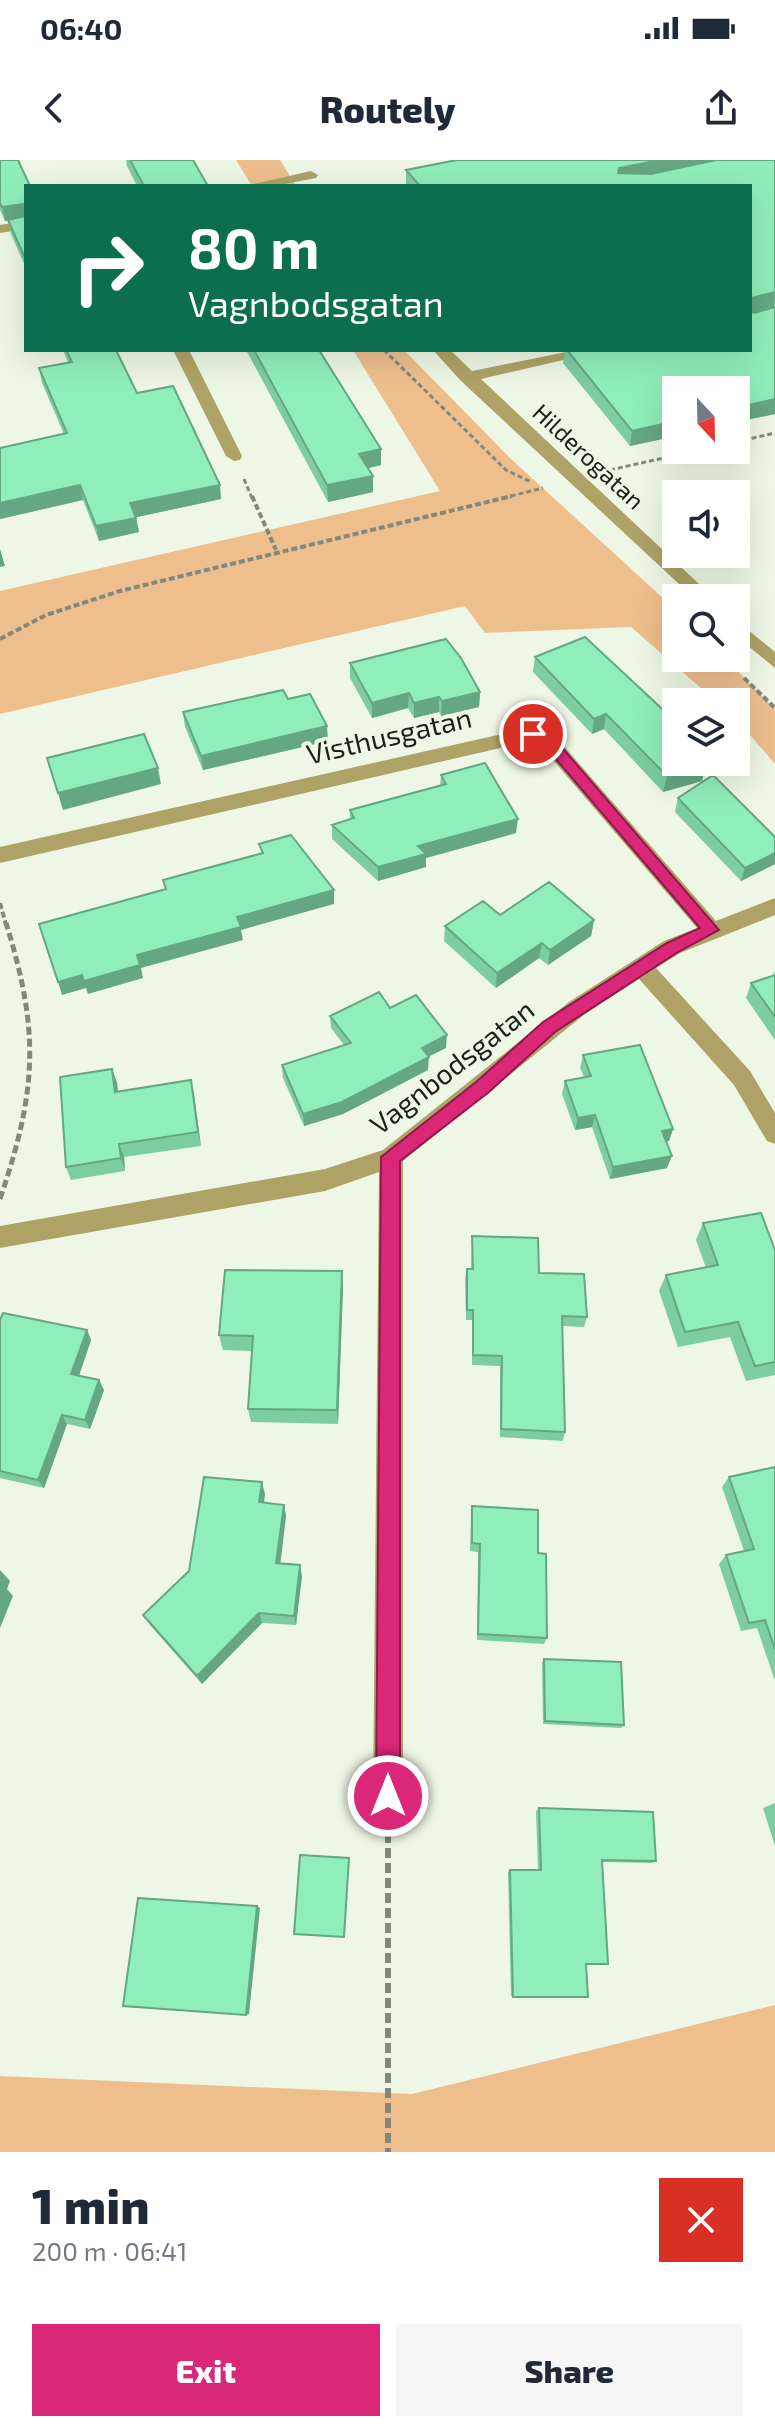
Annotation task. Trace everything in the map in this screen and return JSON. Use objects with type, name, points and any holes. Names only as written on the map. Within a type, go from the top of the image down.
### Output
[{"type":"street","points":[[277,184],[315,181],[303,160]]},
{"type":"street","points":[[0,229],[24,225]]},
{"type":"street","points":[[182,352],[234,456]]},
{"type":"street","name":"Hilderogatan","points":[[443,352],[690,584]]},
{"type":"street","points":[[466,377],[589,352]]},
{"type":"street","points":[[750,639],[775,662]]},
{"type":"street","name":"Visthusgatan","points":[[0,855],[517,735],[533,734],[548,741],[711,930]]},
{"type":"street","name":"Vagnbodsgatan","points":[[0,1237],[325,1180],[391,1157],[482,1087],[549,1027],[672,947],[775,906]]},
{"type":"street","points":[[641,967],[742,1078],[775,1134]]},
{"type":"street","points":[[388,1796],[391,1157]]},
{"type":"path","points":[[386,352],[506,470],[544,488]]},
{"type":"path","points":[[750,439],[775,433]]},
{"type":"path","points":[[234,456],[276,550]]},
{"type":"path","points":[[0,639],[46,615],[120,591],[276,550],[662,458]]},
{"type":"path","points":[[738,672],[775,708]]},
{"type":"path","points":[[0,903],[27,999],[31,1042],[24,1099],[0,1199]]},
{"type":"path","points":[[388,1796],[388,2152]]},
{"type":"shaded area","points":[[236,160],[280,160],[295,184],[251,184]]},
{"type":"shaded area","points":[[354,352],[406,352],[511,459],[662,597],[662,654],[631,627],[485,633],[465,606],[0,714],[0,591],[440,491]]},
{"type":"shaded area","points":[[683,672],[739,672],[775,709],[775,764],[750,735],[750,688],[701,688]]},
{"type":"shaded area","points":[[775,2005],[775,2152],[0,2152],[0,2076],[412,2094]]},
{"type":"building","points":[[0,160],[18,160],[29,184],[24,184],[24,205],[2,207]]},
{"type":"building","points":[[130,160],[193,160],[207,184],[143,184]]},
{"type":"building","points":[[457,160],[660,160],[619,168],[618,173],[651,174],[716,160],[775,160],[775,292],[752,298],[752,184],[418,184],[406,170]]},
{"type":"building","points":[[24,216],[24,256],[8,220]]},
{"type":"building","points":[[775,307],[775,399],[750,405],[750,376],[662,376],[662,424],[632,431],[569,352],[752,352],[752,312]]},
{"type":"building","points":[[67,352],[117,352],[137,393],[173,386],[220,485],[130,503],[136,518],[96,526],[80,485],[0,503],[0,448],[67,433],[39,368],[72,362]]},
{"type":"building","points":[[255,352],[320,352],[381,449],[359,454],[373,476],[327,485]]},
{"type":"building","points":[[585,637],[662,709],[662,771],[606,714],[594,719],[535,657]]},
{"type":"building","points":[[446,639],[480,692],[442,701],[439,697],[414,703],[409,693],[372,703],[350,663]]},
{"type":"building","points":[[283,690],[288,699],[310,694],[327,726],[201,756],[183,712]]},
{"type":"building","points":[[144,734],[158,768],[58,793],[47,758]]},
{"type":"building","points":[[485,763],[518,819],[418,846],[426,854],[378,867],[332,825],[354,818],[350,810],[446,784],[441,775]]},
{"type":"building","points":[[714,776],[775,837],[775,853],[745,868],[678,798]]},
{"type":"building","points":[[291,835],[334,890],[237,917],[241,927],[137,955],[140,965],[84,981],[82,975],[58,982],[39,924],[166,889],[163,880],[263,853],[259,844]]},
{"type":"building","points":[[549,882],[594,920],[550,950],[542,943],[497,973],[445,926],[483,901],[500,915]]},
{"type":"building","points":[[775,975],[775,1017],[751,983]]},
{"type":"building","points":[[379,992],[390,1008],[416,995],[447,1035],[422,1048],[429,1057],[342,1102],[303,1114],[282,1065],[351,1043],[330,1016]]},
{"type":"building","points":[[640,1045],[673,1129],[662,1131],[672,1156],[613,1167],[595,1115],[578,1118],[565,1081],[591,1076],[583,1055]]},
{"type":"building","points":[[112,1069],[115,1092],[191,1080],[198,1132],[119,1144],[121,1158],[66,1167],[60,1077]]},
{"type":"building","points":[[761,1213],[775,1250],[775,1362],[755,1366],[738,1322],[685,1332],[666,1275],[718,1265],[703,1223]]},
{"type":"building","points":[[472,1236],[538,1238],[539,1273],[584,1274],[587,1317],[562,1316],[565,1432],[501,1429],[502,1356],[473,1355],[473,1310],[467,1310],[467,1269],[473,1269]]},
{"type":"building","points":[[225,1270],[342,1271],[337,1410],[248,1409],[253,1336],[219,1335]]},
{"type":"building","points":[[3,1313],[87,1330],[71,1374],[99,1380],[85,1420],[62,1415],[38,1480],[0,1471],[0,1320]]},
{"type":"building","points":[[775,1467],[775,1649],[765,1620],[749,1623],[726,1555],[754,1549],[729,1477]]},
{"type":"building","points":[[204,1477],[262,1482],[259,1502],[284,1505],[276,1563],[300,1565],[294,1616],[259,1613],[197,1676],[143,1615],[189,1571]]},
{"type":"building","points":[[472,1506],[538,1510],[538,1553],[546,1554],[547,1638],[478,1634],[480,1544],[472,1543]]},
{"type":"building","points":[[544,1659],[621,1662],[624,1725],[545,1721]]},
{"type":"building","points":[[539,1808],[653,1812],[656,1861],[602,1860],[608,1964],[586,1964],[588,1997],[513,1997],[510,1870],[541,1870]]},
{"type":"building","points":[[300,1855],[349,1858],[344,1937],[294,1934]]},
{"type":"building","points":[[138,1898],[257,1906],[246,2015],[123,2006]]},
{"type":"route","points":[[388,1796],[388,1271],[391,1157],[482,1087],[549,1027],[672,947],[711,930],[548,741],[533,734]]}]
